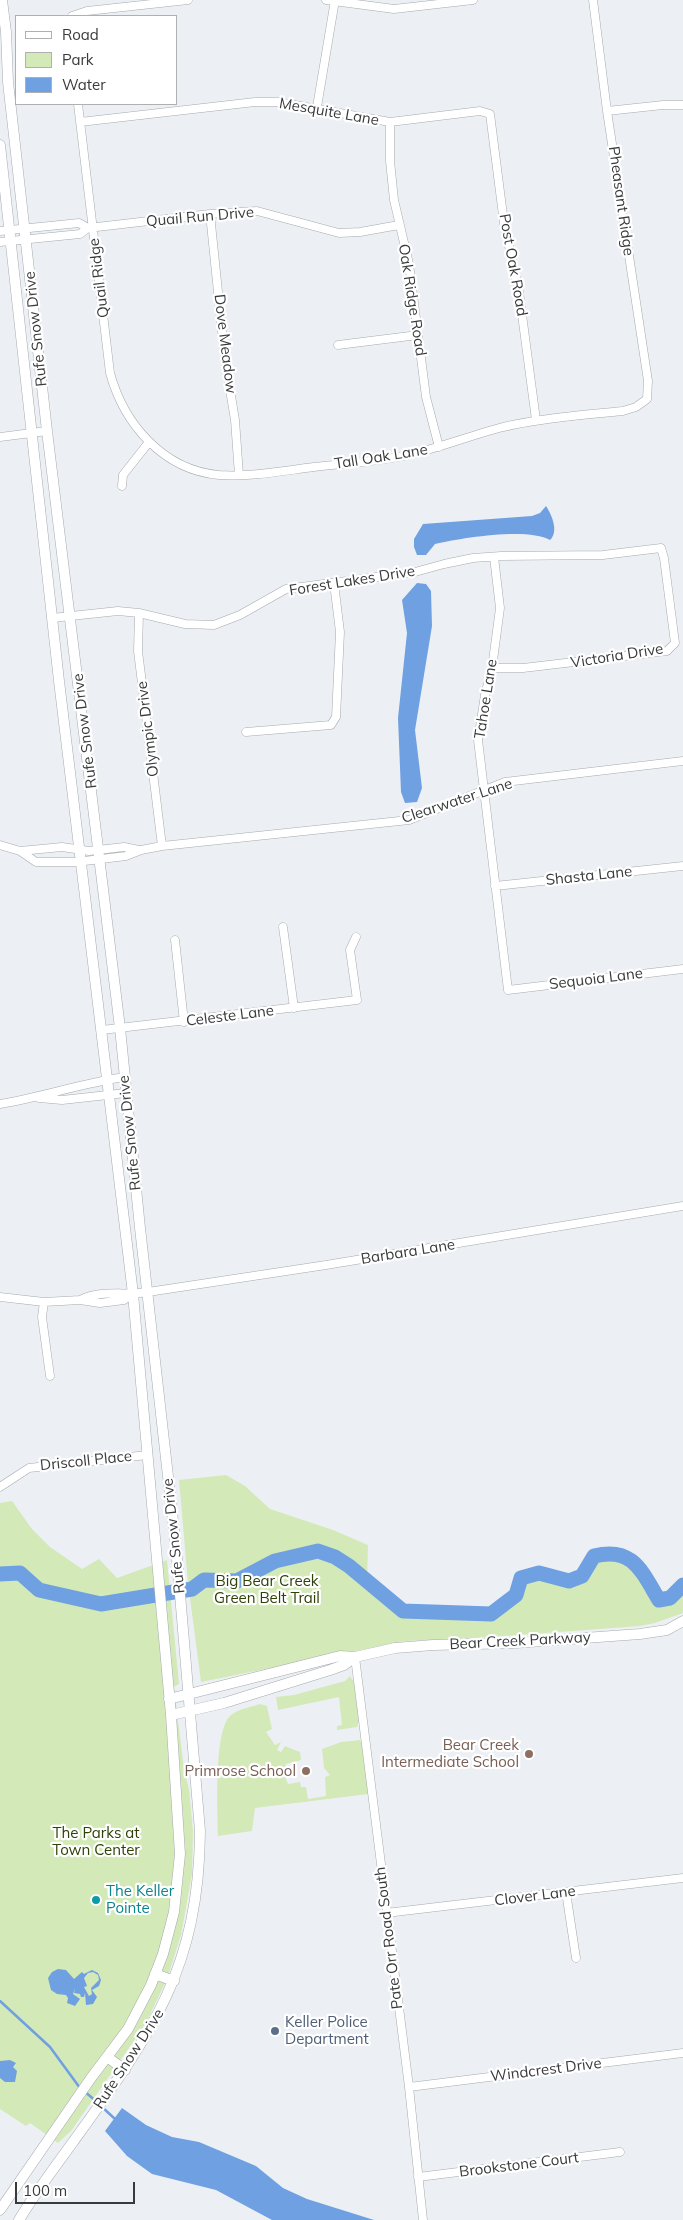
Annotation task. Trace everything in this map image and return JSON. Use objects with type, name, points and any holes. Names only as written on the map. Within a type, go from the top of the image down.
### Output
[{"type":"main road","name":"Rufe Snow Drive","points":[[2,0],[6,32],[13,235],[31,433],[52,618],[120,1028],[176,1548],[198,1806],[198,1877],[189,1932],[174,1981],[158,2016],[125,2070],[19,2220]]},
{"type":"main road","name":"Rufe Snow Drive","points":[[0,145],[13,235],[47,431],[70,616],[90,855],[102,1030],[133,1294],[180,1821],[180,1854],[174,1912],[163,1954],[155,1974],[128,2029],[91,2078],[0,2210]]},
{"type":"main road","name":"Bear Creek Parkway","points":[[169,1699],[340,1656],[354,1657],[395,1648],[433,1645],[516,1643],[640,1634],[667,1630],[683,1621]]},
{"type":"main road","name":"Bear Creek Parkway","points":[[171,1715],[224,1703],[330,1670],[344,1665],[354,1657]]},
{"type":"main road","points":[[155,1974],[174,1981]]},
{"type":"main road","points":[[107,2057],[125,2070]]},
{"type":"street","points":[[75,15],[87,11],[188,0]]},
{"type":"street","points":[[326,0],[394,9],[473,0]]},
{"type":"street","name":"Pheasant Ridge","points":[[594,0],[607,111],[648,381],[646,401]]},
{"type":"street","points":[[317,107],[335,1]]},
{"type":"street","name":"Mesquite Lane","points":[[80,122],[255,102],[278,102],[317,107],[390,122],[480,110],[488,112]]},
{"type":"street","name":"Quail Ridge","points":[[78,105],[90,228],[110,373],[119,401],[130,420],[148,442]]},
{"type":"street","points":[[607,111],[663,105],[683,106]]},
{"type":"street","name":"Post Oak Road","points":[[488,112],[492,118],[504,223],[519,292],[536,420]]},
{"type":"street","name":"Oak Ridge Road","points":[[390,122],[390,161],[399,225],[409,264],[426,397],[440,447]]},
{"type":"street","name":"Quail Run Drive","points":[[13,235],[79,223],[90,228],[210,214],[256,211],[349,234],[399,225]]},
{"type":"street","name":"Dove Meadow","points":[[210,214],[225,360],[235,420],[239,475]]},
{"type":"street","points":[[338,345],[418,335]]},
{"type":"street","name":"Tall Oak Lane","points":[[148,442],[172,459],[191,468],[218,474],[239,475],[410,455],[501,428],[536,420],[623,411],[636,407],[646,401]]},
{"type":"street","points":[[0,437],[47,431]]},
{"type":"street","points":[[122,486],[123,475],[148,442]]},
{"type":"street","name":"Forest Lakes Drive","points":[[52,618],[103,611],[139,612],[185,624],[214,626],[240,615],[286,589],[415,572],[444,564],[494,557],[593,556],[661,548]]},
{"type":"street","name":"Victoria Drive","points":[[492,668],[523,668],[667,651],[675,643],[664,558],[661,548]]},
{"type":"street","name":"Tahoe Lane","points":[[494,557],[500,608],[492,668],[485,694],[478,740],[508,990]]},
{"type":"street","points":[[246,732],[331,725],[336,717],[340,632],[334,583]]},
{"type":"street","name":"Olympic Drive","points":[[139,612],[138,651],[162,846]]},
{"type":"street","name":"Clearwater Lane","points":[[90,855],[126,856],[141,850],[162,846],[409,820],[504,782],[683,761]]},
{"type":"street","points":[[0,845],[20,851],[36,862],[90,855]]},
{"type":"street","points":[[20,851],[62,847],[90,855]]},
{"type":"street","name":"Shasta Lane","points":[[495,886],[683,866]]},
{"type":"street","points":[[283,927],[294,1008]]},
{"type":"street","name":"Celeste Lane","points":[[102,1030],[184,1022],[357,1000],[350,950],[356,937]]},
{"type":"street","points":[[175,940],[184,1022]]},
{"type":"street","name":"Sequoia Lane","points":[[508,990],[683,969]]},
{"type":"street","points":[[0,1104],[37,1098],[56,1090],[125,1078]]},
{"type":"street","points":[[37,1098],[62,1100],[126,1093]]},
{"type":"street","name":"Barbara Lane","points":[[0,1297],[44,1302],[80,1300],[100,1303],[124,1300],[133,1294],[326,1266],[683,1206]]},
{"type":"street","points":[[44,1302],[42,1317],[50,1376]]},
{"type":"street","name":"Driscoll Place","points":[[0,1487],[29,1468],[147,1455]]},
{"type":"street","name":"Pate Orr Road South","points":[[354,1657],[409,2087],[423,2220]]},
{"type":"street","name":"Clover Lane","points":[[386,1913],[683,1878]]},
{"type":"street","points":[[566,1892],[576,1958]]},
{"type":"street","name":"Windcrest Drive","points":[[409,2087],[683,2053]]},
{"type":"street","name":"Brookstone Court","points":[[418,2177],[620,2152]]},
{"type":"green space","name":"Big Bear Creek Green Belt Trail","points":[[226,1475],[245,1486],[270,1509],[333,1530],[368,1545],[367,1582],[403,1611],[491,1614],[516,1595],[521,1578],[539,1573],[569,1581],[582,1576],[594,1556],[607,1554],[627,1558],[635,1564],[659,1600],[670,1598],[683,1585],[683,1613],[640,1626],[478,1638],[405,1641],[201,1682],[188,1583],[179,1480]]},
{"type":"green space","name":"The Parks at Town Center","points":[[12,1501],[32,1529],[50,1547],[82,1569],[99,1559],[117,1578],[167,1560],[179,1684],[174,1687],[184,1769],[189,1789],[193,1831],[192,1874],[181,1935],[167,1979],[145,2025],[71,2131],[58,2143],[30,2123],[26,2126],[0,2109],[0,1503]]},
{"type":"green space","points":[[350,1676],[355,1684],[359,1721],[357,1727],[337,1730],[337,1726],[342,1725],[339,1697],[278,1710],[276,1697],[294,1695],[345,1681]]},
{"type":"green space","points":[[260,1704],[267,1706],[272,1729],[266,1732],[275,1745],[281,1742],[277,1750],[281,1752],[285,1746],[300,1752],[301,1760],[286,1764],[284,1774],[288,1784],[300,1782],[301,1787],[306,1787],[308,1799],[326,1796],[325,1777],[330,1775],[324,1768],[322,1749],[341,1742],[360,1740],[363,1747],[368,1794],[255,1808],[252,1831],[218,1836],[217,1791],[219,1753],[225,1723],[234,1713]]},
{"type":"water","points":[[546,506],[554,528],[553,537],[550,540],[526,534],[460,539],[435,544],[426,555],[417,555],[414,547],[414,539],[423,524],[532,516],[540,513]]},
{"type":"water","points":[[417,583],[426,584],[431,591],[432,626],[415,730],[422,788],[417,802],[405,803],[401,792],[398,718],[407,633],[402,600]]},
{"type":"water","points":[[58,1969],[66,1970],[74,1979],[82,1972],[84,1974],[92,1970],[98,1973],[101,1980],[99,1986],[92,1990],[97,1997],[93,2004],[86,2005],[85,1993],[84,1997],[81,1997],[80,1994],[74,1993],[75,1988],[73,1994],[80,1999],[75,2006],[67,2003],[68,1998],[66,1995],[57,1994],[51,1990],[48,1978],[52,1972]],"holes":[[[93,1972],[98,1975],[99,1980],[91,1988],[92,1994],[89,1996],[84,1987],[87,1986],[84,1978],[88,1973]]]},
{"type":"water","points":[[10,2060],[16,2063],[13,2067],[17,2071],[15,2082],[5,2082],[0,2078],[0,2061]]},
{"type":"water","points":[[122,2108],[146,2125],[172,2137],[199,2142],[256,2166],[283,2188],[307,2199],[374,2220],[272,2220],[216,2190],[152,2174],[127,2156],[105,2131]]},
{"type":"waterway","points":[[0,1574],[20,1573],[39,1590],[101,1604],[192,1589],[204,1580],[237,1581],[275,1561],[318,1551],[335,1557],[349,1566],[403,1611],[491,1614],[516,1595],[521,1578],[539,1573],[569,1581],[582,1576],[594,1556],[607,1554],[627,1558],[635,1564],[659,1600],[670,1598],[683,1585]]},
{"type":"waterway","points":[[0,2001],[50,2047],[80,2088]]},
{"type":"waterway","points":[[84,2091],[97,2102]]},
{"type":"waterway","points":[[101,2106],[115,2119]]},
{"type":"place","name":"Bear Creek Intermediate School","points":[[529,1754]]},
{"type":"place","name":"Primrose School","points":[[306,1771]]},
{"type":"place","name":"The Keller Pointe","points":[[96,1900]]},
{"type":"place","name":"Keller Police Department","points":[[275,2031]]}]
